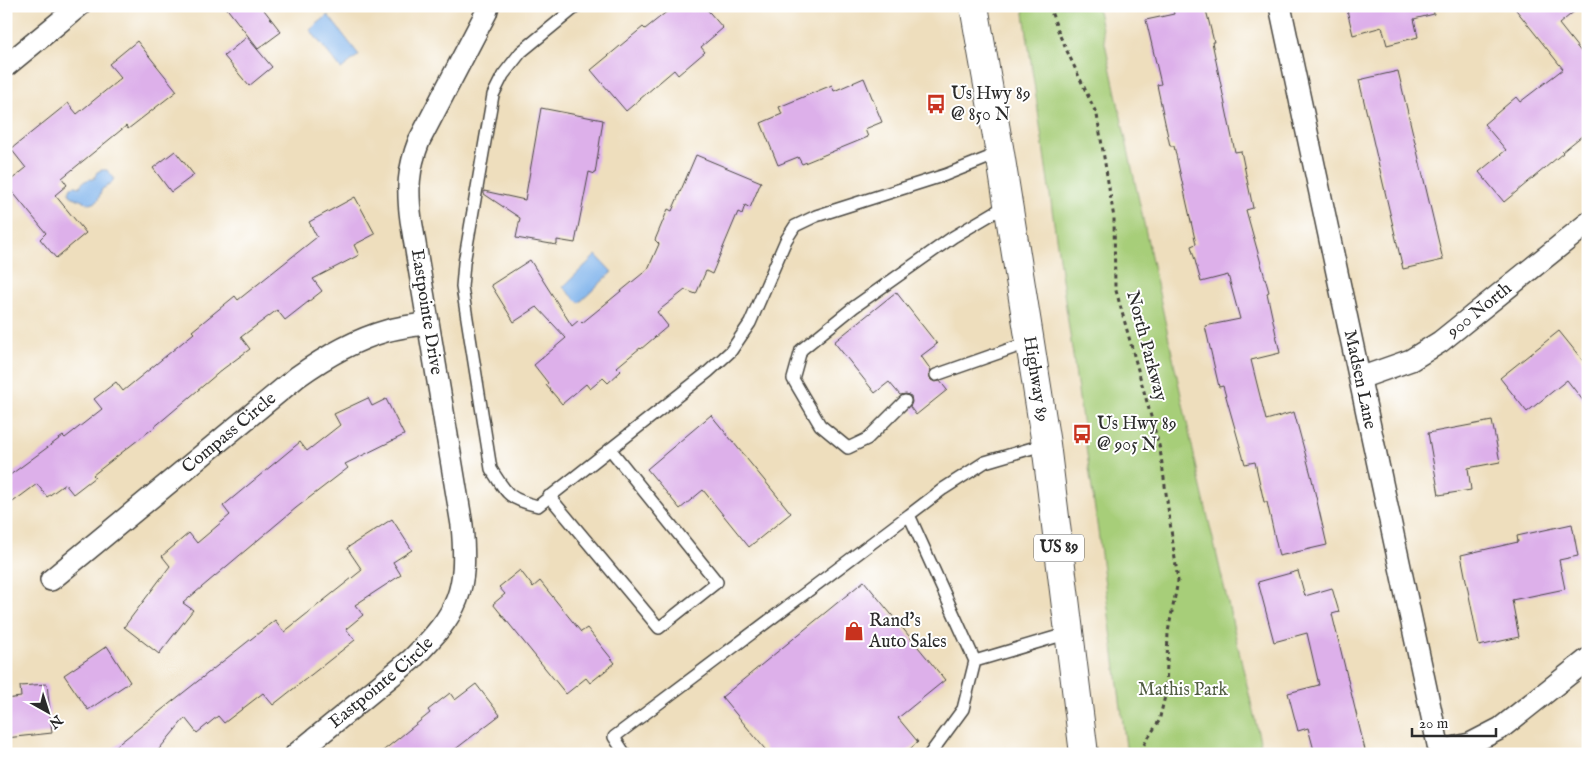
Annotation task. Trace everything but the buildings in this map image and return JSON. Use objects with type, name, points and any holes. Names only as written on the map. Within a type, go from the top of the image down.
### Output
[{"type":"main road","name":"Highway 89","points":[[974,6],[1000,153],[1046,444],[1084,754]]},
{"type":"street","points":[[6,66],[79,6]]},
{"type":"street","name":"Eastpointe Drive","points":[[441,628],[457,602],[462,579],[464,556],[462,525],[428,323],[409,200],[408,179],[418,141],[488,6]]},
{"type":"street","name":"Madsen Lane","points":[[1280,6],[1440,753]]},
{"type":"street","name":"900 North","points":[[1360,378],[1411,360],[1440,342],[1588,223]]},
{"type":"street","name":"Compass Circle","points":[[51,580],[297,376],[316,363],[370,336],[388,330],[428,323]]},
{"type":"street","name":"Eastpointe Circle","points":[[296,754],[412,659],[441,628]]},
{"type":"street","points":[[1440,753],[1470,744],[1501,728],[1588,659]]},
{"type":"lane","points":[[577,6],[521,52],[502,75],[493,95],[463,271],[462,287],[491,470],[505,490],[518,501],[538,506],[708,372],[732,350],[750,323],[786,240],[795,226],[816,216],[945,175],[1000,153]]},
{"type":"lane","points":[[905,401],[867,439],[848,448],[820,425],[793,379],[801,350],[854,307],[953,237],[1008,204]]},
{"type":"lane","points":[[936,375],[1030,342]]},
{"type":"lane","points":[[625,754],[614,737],[943,489],[985,462],[1046,444]]},
{"type":"lane","points":[[550,496],[659,628],[717,582],[610,449]]},
{"type":"lane","points":[[909,515],[975,661],[964,709],[930,754]]},
{"type":"lane","points":[[975,661],[1069,634]]},
{"type":"path","name":"North Parkway","points":[[1049,6],[1060,36],[1096,115],[1114,218],[1115,287],[1160,449],[1178,581],[1168,632],[1166,692],[1159,721],[1138,754]]},
{"type":"green space","name":"Mathis Park","points":[[1023,6],[1097,6],[1200,483],[1263,754],[1127,754],[1098,531]]},
{"type":"water","points":[[328,15],[359,55],[341,69],[310,30]]},
{"type":"water","points":[[107,170],[114,178],[111,184],[102,189],[98,200],[89,204],[71,196],[69,192],[71,187],[80,187],[82,183],[94,179],[97,172]]},
{"type":"water","points":[[596,255],[612,272],[579,303],[563,287]]},
{"type":"place","name":"Us Hwy 89 @ 850 N","points":[[936,104]]},
{"type":"place","name":"Us Hwy 89 @ 905 N","points":[[1082,434]]},
{"type":"place","name":"Rand's Auto Sales","points":[[854,631]]}]
